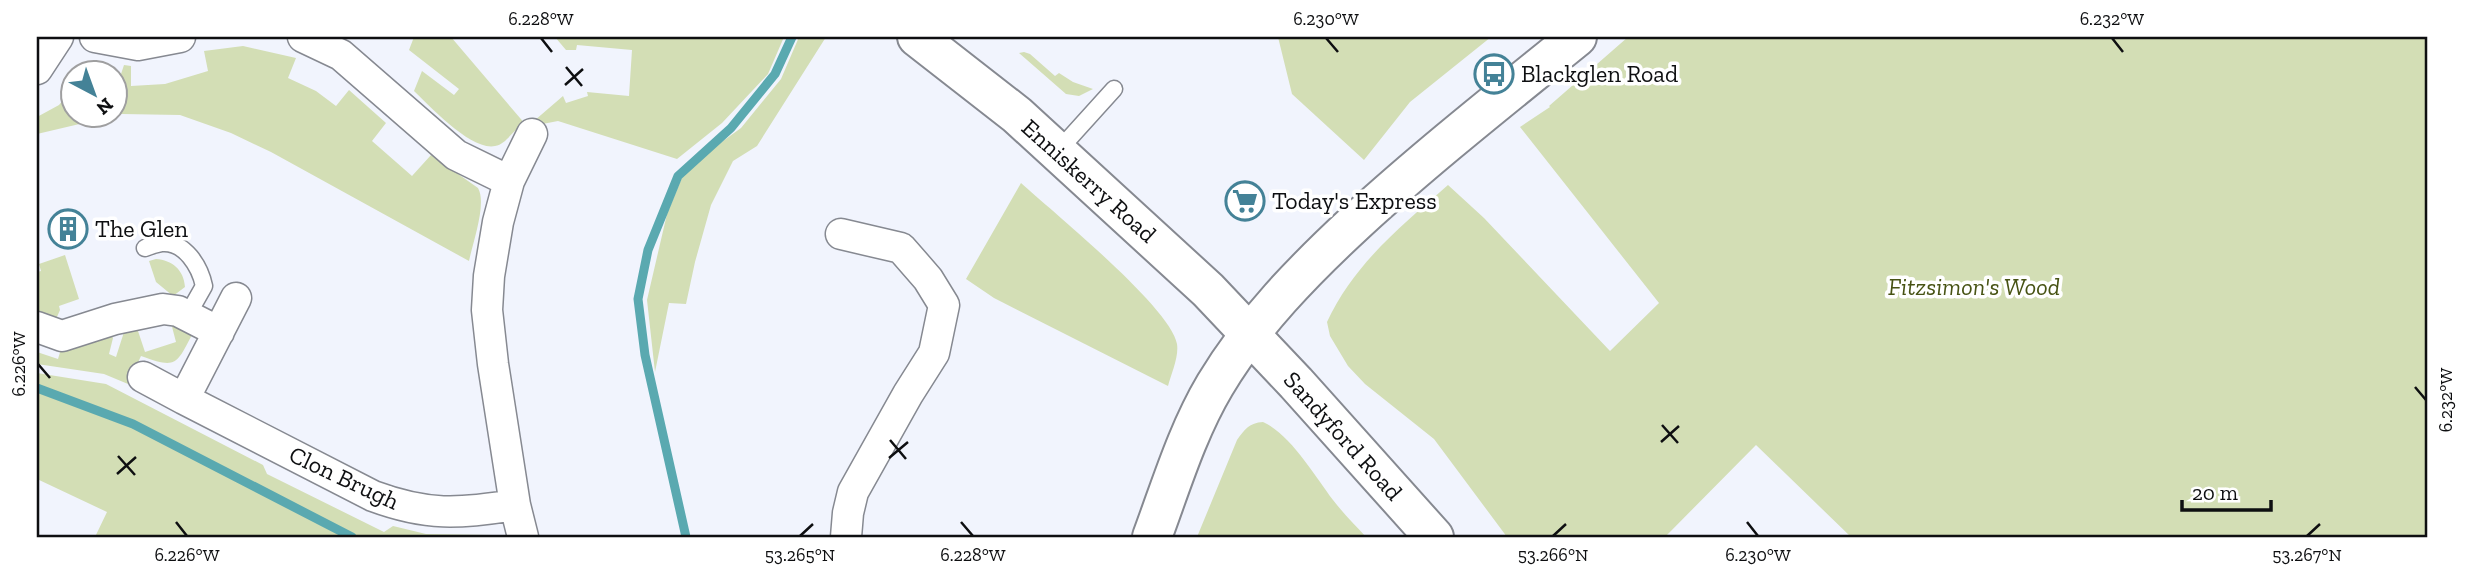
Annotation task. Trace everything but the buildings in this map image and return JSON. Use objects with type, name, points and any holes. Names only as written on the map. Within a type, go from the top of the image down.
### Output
[{"type":"main road","name":"Enniskerry Road","points":[[918,37],[1017,115],[1208,290],[1251,335]]},
{"type":"main road","points":[[1152,537],[1205,405],[1232,359],[1289,287],[1395,186],[1577,37]]},
{"type":"main road","name":"Sandyford Road","points":[[1251,335],[1434,537]]},
{"type":"street","points":[[37,69],[58,37]]},
{"type":"street","points":[[95,37],[138,44],[180,37]]},
{"type":"street","points":[[321,41],[341,55],[448,149],[509,181]]},
{"type":"street","points":[[523,537],[514,505],[487,310],[489,276],[498,222],[509,181],[532,134]]},
{"type":"street","points":[[841,234],[901,248],[928,279],[944,305],[934,353],[853,492],[846,537]]},
{"type":"street","points":[[184,399],[236,298]]},
{"type":"street","points":[[37,327],[62,336],[114,319],[163,309],[187,316],[219,332]]},
{"type":"street","name":"Clon Brugh","points":[[143,377],[373,496],[394,504],[439,513],[470,513],[514,505]]},
{"type":"lane","points":[[1057,152],[1114,89]]},
{"type":"lane","points":[[145,248],[162,243],[170,244],[187,253],[199,269],[204,286],[187,316]]},
{"type":"green space","points":[[414,37],[451,37],[526,125],[495,146],[485,146],[463,135],[414,91],[422,71],[454,95],[459,89],[409,50]]},
{"type":"green space","points":[[555,37],[784,37],[768,74],[722,123],[677,159],[558,121],[527,127],[563,96],[566,103],[588,96],[587,92],[629,96],[632,50],[577,45],[576,50],[566,50]]},
{"type":"green space","points":[[799,37],[826,37],[757,146],[733,161],[711,205],[686,304],[669,303],[655,372],[647,300],[667,214],[683,175],[741,128],[781,79]]},
{"type":"green space","points":[[1278,37],[1491,37],[1410,102],[1364,160],[1292,94]]},
{"type":"green space","name":"Fitzsimon's Wood","points":[[1628,37],[2428,37],[2428,537],[1851,537],[1756,445],[1665,537],[1507,537],[1434,439],[1365,384],[1348,366],[1330,336],[1327,322],[1351,282],[1380,247],[1448,185],[1484,218],[1610,351],[1659,303],[1520,127],[1550,107]]},
{"type":"green space","points":[[243,46],[296,58],[288,78],[316,91],[336,106],[349,90],[386,123],[372,141],[412,176],[431,155],[478,188],[480,213],[469,261],[271,152],[231,133],[180,115],[130,114],[130,66],[131,86],[165,84],[208,71],[204,51]]},
{"type":"green space","points":[[1024,52],[1055,76],[1059,73],[1073,82],[1093,89],[1079,96],[1066,94],[1019,53]]},
{"type":"green space","points":[[59,105],[60,129],[37,134],[37,117]]},
{"type":"green space","points":[[1021,183],[1109,261],[1155,308],[1170,328],[1177,349],[1168,386],[994,298],[966,279]]},
{"type":"green space","points":[[65,255],[79,299],[59,306],[60,310],[53,326],[37,314],[37,272],[41,271],[39,264]]},
{"type":"green space","points":[[149,261],[167,261],[180,271],[185,287],[173,296],[156,282]]},
{"type":"green space","points":[[171,323],[193,333],[179,358],[169,363],[141,356],[128,384],[104,374],[37,364],[37,352],[58,359],[61,349],[111,335],[113,338],[109,354],[116,357],[124,332],[131,327],[138,331],[145,352],[176,342]]},
{"type":"green space","points":[[37,373],[106,384],[263,465],[267,474],[384,532],[393,526],[426,534],[496,537],[95,537],[107,512],[37,479]]},
{"type":"green space","points":[[1263,422],[1292,446],[1337,505],[1366,537],[1197,537],[1237,440],[1248,427]]},
{"type":"waterway","points":[[686,537],[645,355],[638,299],[648,250],[678,176],[731,128],[775,74],[792,37]]},
{"type":"waterway","points":[[37,388],[133,424],[352,537]]},
{"type":"place","name":"Blackglen Road","points":[[1494,74]]},
{"type":"place","name":"Today's Express","points":[[1245,201]]},
{"type":"place","name":"The Glen","points":[[68,229]]}]
